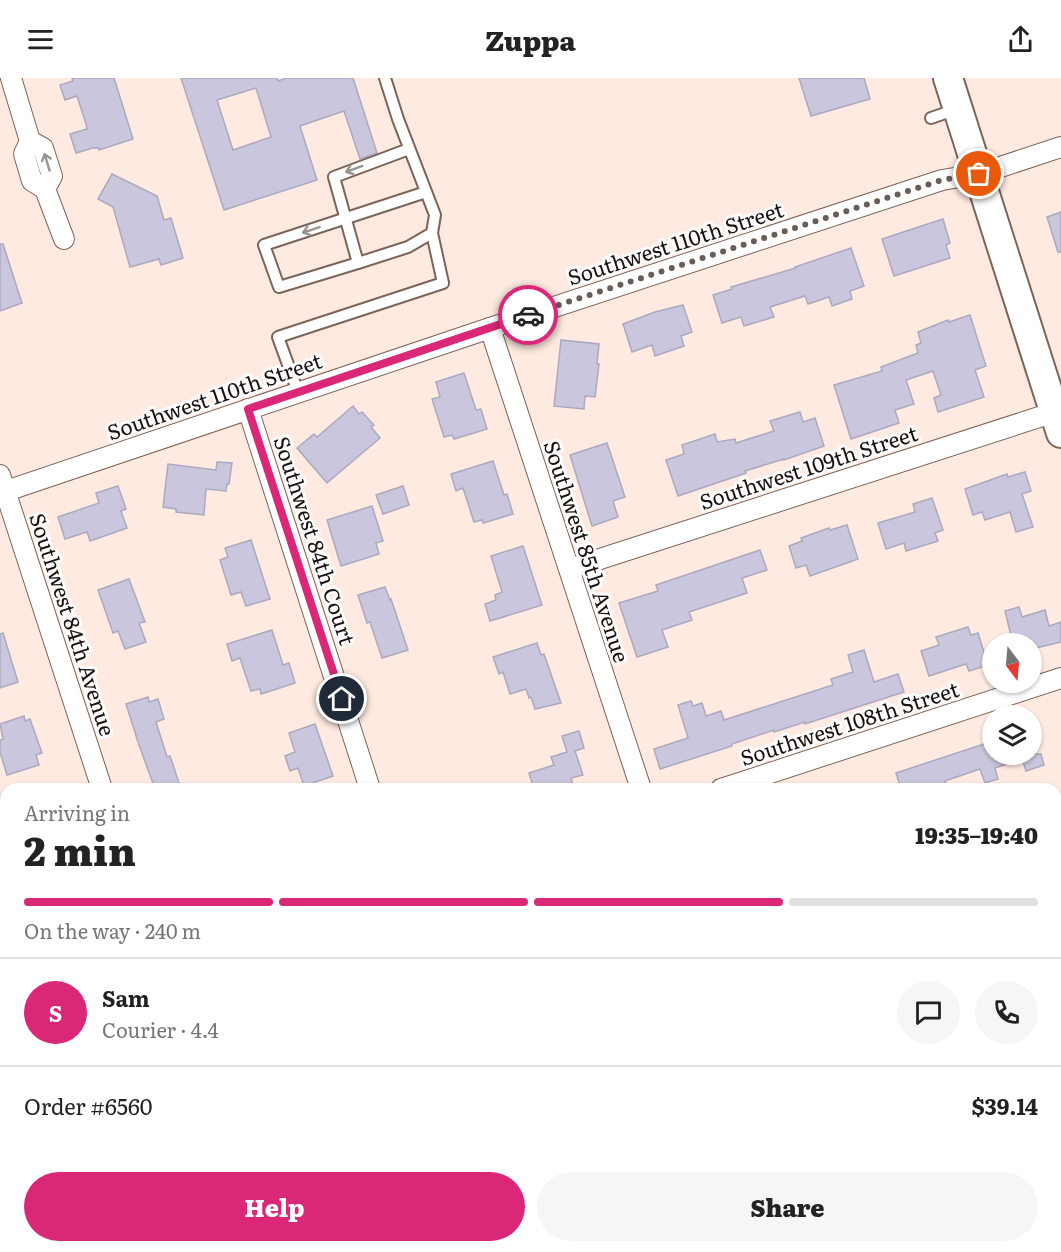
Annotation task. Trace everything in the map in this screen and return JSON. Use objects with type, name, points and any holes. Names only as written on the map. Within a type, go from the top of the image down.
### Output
[{"type":"main road","points":[[948,78],[1059,418]]},
{"type":"street","points":[[11,78],[30,141],[24,154],[32,181],[45,189],[64,239]]},
{"type":"street","name":"Southwest 110th Street","points":[[2,487],[248,409],[942,180],[979,174],[1061,147]]},
{"type":"street","name":"Southwest 85th Avenue","points":[[490,328],[639,783]]},
{"type":"street","name":"Southwest 84th Court","points":[[248,409],[368,783]]},
{"type":"street","name":"Southwest 109th Street","points":[[569,569],[1059,418]]},
{"type":"street","name":"Southwest 84th Avenue","points":[[2,487],[100,783]]},
{"type":"street","name":"Southwest 108th Street","points":[[739,783],[1061,678]]},
{"type":"lane","points":[[298,392],[278,337],[443,283],[432,233],[435,215],[385,78]]},
{"type":"lane","points":[[931,118],[957,109]]},
{"type":"lane","points":[[358,263],[334,177],[409,149]]},
{"type":"lane","points":[[426,192],[264,245],[279,287],[408,248],[432,233]]},
{"type":"building","points":[[72,78],[114,78],[133,139],[99,150],[99,148],[93,148],[76,153],[70,134],[87,129],[86,124],[77,96],[65,100],[60,85],[73,81]]},
{"type":"building","points":[[181,78],[277,78],[278,81],[286,78],[353,78],[377,153],[360,159],[344,111],[300,126],[317,180],[224,210]],"holes":[[[256,88],[271,137],[233,150],[217,100]]]},
{"type":"building","points":[[799,78],[864,78],[870,99],[811,116]]},
{"type":"building","points":[[112,174],[157,196],[164,220],[171,218],[183,258],[161,265],[159,259],[130,267],[113,207],[98,199]]},
{"type":"building","points":[[1061,212],[1061,252],[1058,252],[1047,217]]},
{"type":"building","points":[[943,219],[950,243],[946,245],[950,258],[894,276],[882,239]]},
{"type":"building","points":[[0,244],[3,244],[22,303],[0,311]]},
{"type":"building","points":[[851,248],[864,286],[850,291],[852,299],[832,306],[829,297],[808,304],[805,296],[770,307],[774,317],[744,326],[741,317],[722,323],[713,295]]},
{"type":"building","points":[[683,305],[692,332],[681,336],[684,346],[655,356],[652,345],[632,352],[623,324]]},
{"type":"building","points":[[970,315],[986,366],[975,370],[984,397],[938,412],[934,398],[941,395],[933,371],[906,380],[914,404],[895,410],[899,423],[851,439],[834,385],[882,371],[881,367],[918,353],[916,345],[921,343],[918,332],[948,320],[949,322]]},
{"type":"building","points":[[561,340],[599,344],[595,397],[585,396],[584,409],[554,406]]},
{"type":"building","points":[[464,373],[476,410],[481,409],[487,429],[454,439],[452,435],[444,437],[432,399],[440,397],[436,382]]},
{"type":"building","points":[[353,406],[359,414],[362,412],[374,425],[371,427],[380,438],[327,483],[297,448],[314,434],[317,437]]},
{"type":"building","points":[[800,412],[803,422],[815,418],[824,446],[745,471],[746,473],[678,496],[666,460],[684,454],[682,445],[715,434],[717,442],[735,439],[736,443],[774,431],[770,421]]},
{"type":"building","points":[[607,443],[625,497],[613,501],[618,517],[592,526],[570,455]]},
{"type":"building","points":[[493,461],[513,514],[483,523],[482,520],[474,522],[463,488],[456,491],[451,474]]},
{"type":"building","points":[[217,462],[232,463],[229,484],[227,484],[226,491],[206,489],[204,515],[176,512],[176,509],[163,507],[168,464],[216,470]]},
{"type":"building","points":[[1025,472],[1031,491],[1022,494],[1033,527],[1016,532],[1010,512],[985,520],[982,512],[973,515],[965,489],[1007,474],[1008,477]]},
{"type":"building","points":[[118,486],[126,509],[121,511],[127,528],[90,541],[87,532],[65,539],[58,517],[99,503],[96,493]]},
{"type":"building","points":[[403,486],[409,505],[383,514],[376,495]]},
{"type":"building","points":[[932,498],[943,530],[935,533],[938,541],[906,551],[904,543],[886,549],[878,523],[915,512],[913,504]]},
{"type":"building","points":[[372,506],[383,541],[376,543],[379,554],[341,566],[327,520]]},
{"type":"building","points":[[847,525],[858,559],[810,576],[806,565],[796,568],[789,546],[802,541],[801,538],[829,528],[830,530]]},
{"type":"building","points":[[251,540],[270,599],[246,606],[241,592],[231,595],[220,560],[228,557],[225,548]]},
{"type":"building","points":[[523,546],[542,605],[490,621],[485,604],[496,600],[495,595],[502,592],[491,556]]},
{"type":"building","points":[[760,550],[767,570],[742,578],[747,593],[689,612],[692,620],[662,630],[668,647],[637,657],[619,603],[658,591],[656,585]]},
{"type":"building","points":[[129,579],[145,622],[139,623],[146,642],[125,649],[118,631],[113,633],[98,590]]},
{"type":"building","points":[[385,587],[408,650],[382,658],[358,595]]},
{"type":"building","points":[[1019,607],[1022,617],[1045,610],[1049,626],[1061,622],[1061,642],[1042,647],[1042,633],[1010,633],[1005,611]]},
{"type":"building","points":[[968,627],[971,635],[978,633],[982,646],[982,667],[969,671],[966,664],[929,676],[921,651],[939,645],[936,637]]},
{"type":"building","points":[[272,630],[283,665],[289,663],[295,683],[261,694],[260,689],[251,691],[240,658],[232,661],[227,644]]},
{"type":"building","points":[[3,633],[18,682],[0,688],[0,634]]},
{"type":"building","points":[[537,643],[541,655],[544,654],[561,703],[535,709],[526,689],[510,694],[503,672],[499,674],[493,657]]},
{"type":"building","points":[[864,650],[874,682],[898,674],[904,692],[805,724],[805,722],[774,732],[774,730],[660,769],[654,749],[688,738],[678,705],[691,701],[693,706],[702,703],[706,716],[721,711],[724,720],[833,685],[831,679],[853,672],[848,655]]},
{"type":"building","points":[[148,697],[149,702],[158,699],[164,719],[156,722],[167,757],[170,756],[179,783],[153,783],[126,704]]},
{"type":"building","points":[[24,716],[25,721],[30,719],[42,753],[36,755],[39,765],[7,775],[0,752],[0,740],[3,739],[0,724]]},
{"type":"building","points":[[315,724],[333,776],[313,783],[303,783],[298,768],[290,771],[285,756],[295,752],[289,733]]},
{"type":"building","points":[[579,731],[584,748],[575,751],[583,775],[571,778],[572,783],[532,783],[529,773],[554,765],[551,757],[567,752],[562,736]]},
{"type":"building","points":[[982,745],[982,765],[1004,765],[995,768],[998,779],[985,783],[980,769],[945,781],[946,783],[899,783],[896,773]]},
{"type":"building","points":[[1042,758],[1044,765],[1026,771],[1024,765],[1042,765]]},
{"type":"way so far","points":[[528,315],[942,180],[979,174]]},
{"type":"route","points":[[342,699],[248,409],[528,315]]}]
